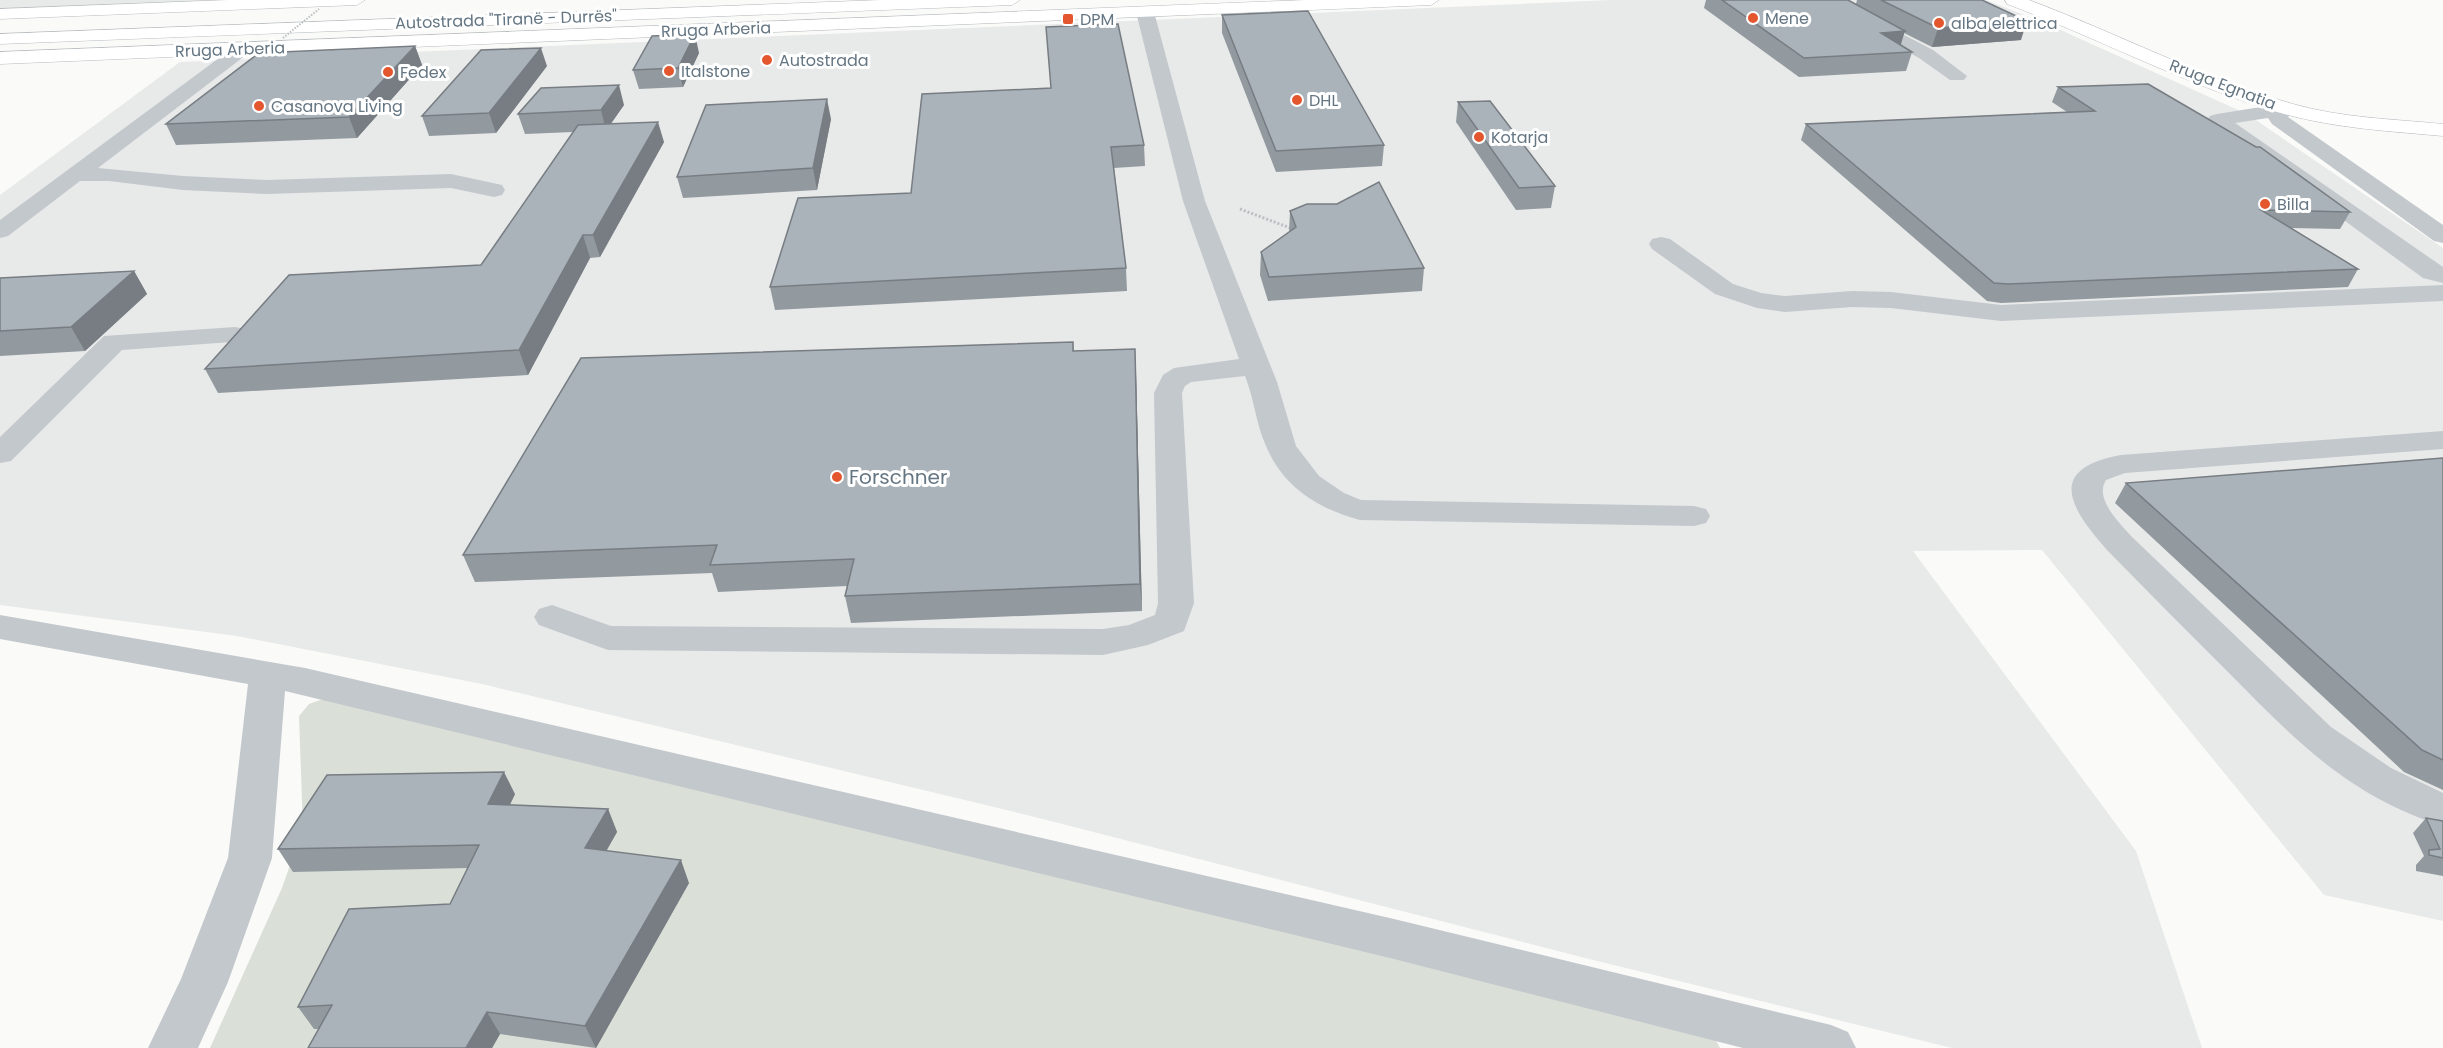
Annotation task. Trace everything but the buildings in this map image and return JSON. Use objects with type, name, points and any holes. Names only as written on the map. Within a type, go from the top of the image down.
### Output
[{"type":"main road","points":[[0,14],[233,2],[357,0]]},
{"type":"main road","name":"Autostrada \"Tiranë - Durrës\"","points":[[0,27],[708,0]]},
{"type":"main road","name":"Autostrada \"Tiranë - Durrës\"","points":[[0,39],[1012,0]]},
{"type":"main road","name":"Rruga Arberia","points":[[0,58],[1431,0]]},
{"type":"main road","name":"Rruga Egnatia","points":[[2013,0],[2229,88],[2286,108],[2335,118],[2443,130]]},
{"type":"street","points":[[1824,0],[1926,54],[1957,76]]},
{"type":"street","points":[[1145,12],[1194,201],[1255,366],[1267,389],[1276,434],[1286,456],[1314,489],[1343,506],[1374,510],[1694,516]]},
{"type":"street","points":[[0,231],[244,48]]},
{"type":"street","points":[[2286,108],[2277,115],[2279,120],[2443,236]]},
{"type":"street","points":[[2286,108],[2217,120],[2432,273],[2443,275]]},
{"type":"street","points":[[75,175],[109,174],[183,183],[267,187],[451,181],[494,190]]},
{"type":"street","points":[[1661,244],[1724,289],[1757,300],[1785,304],[1852,299],[1891,300],[2001,313],[2443,293]]},
{"type":"street","points":[[0,454],[114,342],[235,335]]},
{"type":"street","points":[[552,617],[608,638],[1103,642],[1135,636],[1171,622],[1176,603],[1168,393],[1173,381],[1184,374],[1255,366]]},
{"type":"street","points":[[2443,440],[2119,465],[2095,474],[2087,485],[2086,499],[2099,521],[2119,543],[2317,737],[2351,765],[2402,795],[2443,810]]},
{"type":"street","points":[[0,627],[268,674],[1394,939],[1831,1048]]},
{"type":"street","points":[[173,1048],[204,982],[250,858],[268,674]]},
{"type":"path","points":[[283,38],[319,9]]},
{"type":"path","points":[[1240,209],[1296,230]]},
{"type":"shaded area","points":[[0,0],[357,0],[0,14]]},
{"type":"shaded area","points":[[1610,0],[1986,0],[2045,23],[2247,114],[2443,248],[2443,921],[2324,895],[2042,550],[1913,551],[2136,851],[2202,1048],[1952,1048],[1589,959],[1031,816],[482,684],[237,636],[0,605],[0,195],[180,62]]},
{"type":"shaded area","points":[[334,695],[1709,1027],[1720,1048],[210,1048],[282,888],[303,828],[299,716],[309,704]]},
{"type":"place","name":"Mene","points":[[1753,18]]},
{"type":"place","name":"DPM","points":[[1068,19]]},
{"type":"place","name":"alba elettrica","points":[[1939,23]]},
{"type":"place","name":"Autostrada","points":[[767,60]]},
{"type":"place","name":"Italstone","points":[[669,71]]},
{"type":"place","name":"Fedex","points":[[388,72]]},
{"type":"place","name":"DHL","points":[[1297,100]]},
{"type":"place","name":"Casanova Living","points":[[259,106]]},
{"type":"place","name":"Kotarja","points":[[1479,137]]},
{"type":"place","name":"Billa","points":[[2265,204]]},
{"type":"place","name":"Forschner","points":[[837,477]]}]
